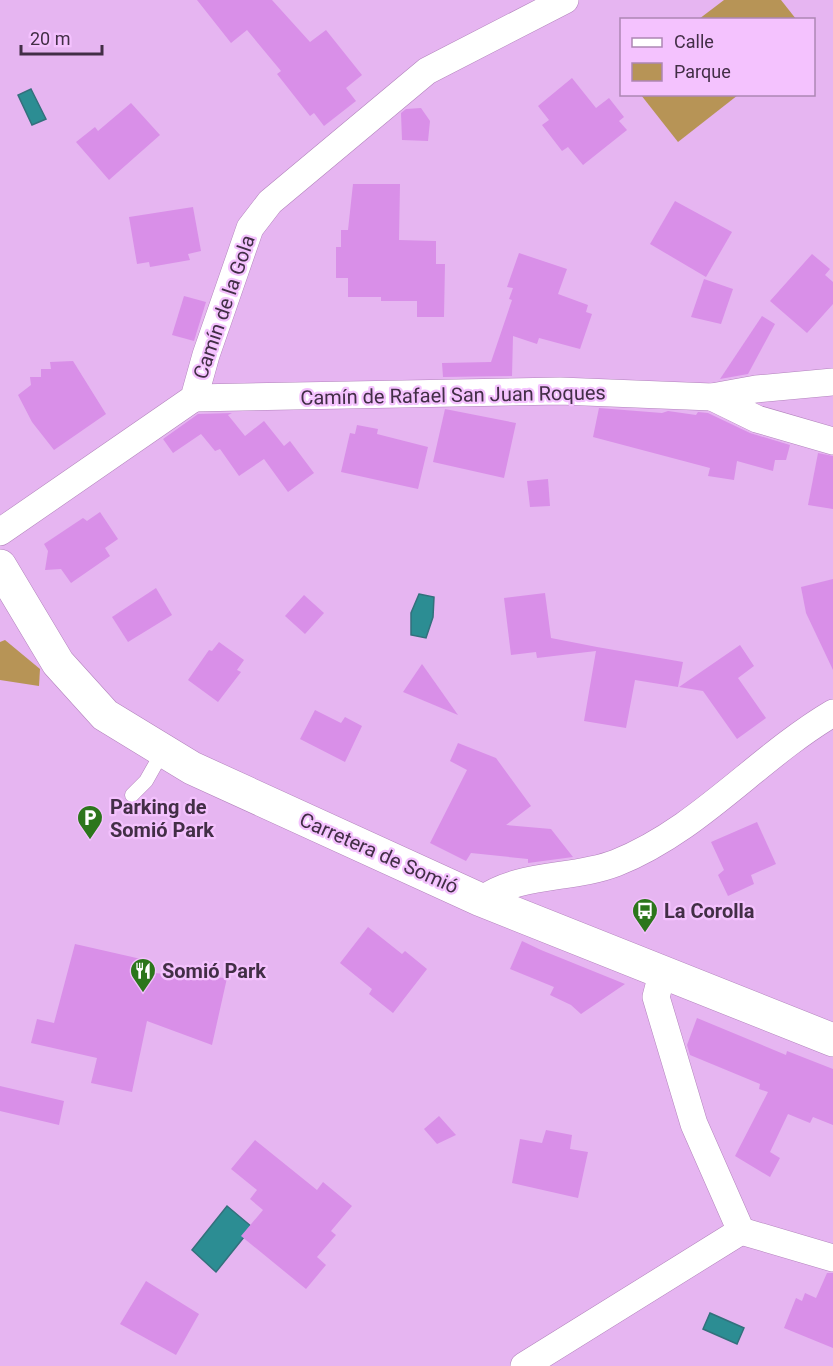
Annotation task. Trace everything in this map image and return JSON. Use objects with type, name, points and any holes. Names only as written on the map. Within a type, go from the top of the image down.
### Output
[{"type":"street","name":"Camín de la Gola","points":[[0,532],[194,398],[206,355],[250,228],[270,202],[427,71],[566,0]]},
{"type":"street","name":"Camín de Rafael San Juan Roques","points":[[194,398],[560,391],[712,397],[756,389],[833,382]]},
{"type":"street","name":"Camín de Rafael San Juan Roques","points":[[712,397],[757,419],[833,441]]},
{"type":"street","name":"Carretera de Somió","points":[[0,566],[58,663],[105,715],[192,768],[480,900],[833,1040]]},
{"type":"street","points":[[480,900],[498,888],[615,863],[692,822],[800,733],[833,713]]},
{"type":"street","points":[[662,974],[656,997],[694,1124],[741,1231]]},
{"type":"street","points":[[524,1366],[741,1231],[833,1258]]},
{"type":"lane","points":[[132,795],[146,781],[163,751]]},
{"type":"green space","points":[[724,0],[781,0],[795,18],[700,18]]},
{"type":"green space","points":[[642,96],[737,96],[678,142]]},
{"type":"green space","points":[[5,640],[40,669],[39,686],[0,680],[0,642]]},
{"type":"shaded area","points":[[31,89],[46,119],[32,125],[18,95]]},
{"type":"shaded area","points":[[419,594],[434,597],[433,617],[426,638],[411,635],[411,613]]},
{"type":"shaded area","points":[[227,1206],[252,1227],[216,1272],[192,1250]]},
{"type":"shaded area","points":[[710,1313],[744,1328],[737,1344],[703,1329]]},
{"type":"building","points":[[197,0],[272,0],[310,42],[326,30],[362,75],[346,88],[356,101],[324,126],[314,113],[310,116],[277,74],[281,71],[247,30],[231,43]]},
{"type":"building","points":[[572,78],[596,108],[609,98],[624,117],[619,121],[627,130],[583,165],[568,147],[562,151],[542,125],[549,120],[538,106]]},
{"type":"building","points":[[131,103],[160,135],[109,180],[76,142],[95,127],[98,131]]},
{"type":"building","points":[[421,108],[430,121],[428,141],[402,140],[401,113],[406,109]]},
{"type":"building","points":[[353,184],[400,184],[399,240],[436,241],[436,264],[445,264],[444,317],[417,317],[417,301],[381,301],[381,297],[348,297],[348,278],[336,278],[336,247],[341,247],[341,230],[348,230]]},
{"type":"building","points":[[675,201],[732,232],[706,277],[650,244]]},
{"type":"building","points":[[193,207],[201,251],[188,254],[190,260],[150,267],[149,262],[137,264],[129,217]]},
{"type":"building","points":[[519,253],[567,269],[558,294],[588,305],[586,312],[592,314],[580,349],[539,338],[537,344],[513,336],[512,376],[443,377],[442,363],[491,362],[512,300],[509,299],[513,288],[507,287]]},
{"type":"building","points":[[812,254],[830,269],[825,275],[833,282],[833,304],[807,333],[770,301]]},
{"type":"building","points":[[704,279],[733,289],[721,324],[691,317]]},
{"type":"building","points":[[184,296],[206,302],[194,341],[172,335]]},
{"type":"building","points":[[762,316],[775,324],[748,374],[720,379]]},
{"type":"building","points":[[73,361],[106,414],[54,450],[32,422],[18,395],[31,385],[30,377],[41,377],[41,369],[51,369],[50,362]]},
{"type":"building","points":[[599,408],[662,413],[668,411],[696,415],[698,412],[708,413],[750,433],[790,445],[786,460],[775,460],[773,471],[737,461],[734,480],[708,476],[710,468],[593,437]]},
{"type":"building","points":[[445,409],[516,423],[504,478],[433,462]]},
{"type":"building","points":[[232,413],[228,415],[245,436],[264,421],[284,446],[290,441],[314,473],[288,492],[264,459],[239,476],[220,449],[215,451],[201,434],[173,453],[163,439],[198,414]]},
{"type":"building","points":[[357,425],[378,429],[377,434],[428,447],[418,489],[341,472],[350,433],[355,434]]},
{"type":"building","points":[[818,453],[833,456],[833,509],[808,505]]},
{"type":"building","points":[[548,479],[550,506],[530,507],[527,481]]},
{"type":"building","points":[[100,512],[118,539],[105,548],[110,556],[71,583],[61,569],[45,570],[48,551],[44,544],[83,518],[87,521]]},
{"type":"building","points":[[833,579],[833,670],[806,613],[801,587]]},
{"type":"building","points":[[156,588],[172,615],[128,642],[112,617]]},
{"type":"building","points":[[545,593],[551,638],[683,662],[678,687],[635,680],[626,728],[584,721],[596,651],[537,658],[536,652],[511,655],[504,598]]},
{"type":"building","points":[[304,595],[324,613],[305,634],[285,616]]},
{"type":"building","points":[[219,642],[244,660],[237,670],[241,672],[218,702],[188,680],[209,650],[212,651]]},
{"type":"building","points":[[740,645],[754,666],[738,678],[766,718],[737,739],[703,691],[679,687]]},
{"type":"building","points":[[422,664],[458,715],[403,692]]},
{"type":"building","points":[[315,710],[341,723],[345,717],[362,726],[345,762],[300,739]]},
{"type":"building","points":[[458,743],[496,758],[531,806],[506,825],[551,829],[573,857],[528,863],[528,859],[471,853],[466,861],[430,843],[467,770],[450,761]]},
{"type":"building","points":[[757,822],[776,864],[751,875],[754,884],[728,896],[718,875],[724,870],[711,842]]},
{"type":"building","points":[[368,927],[402,954],[405,951],[427,969],[393,1013],[369,994],[372,989],[340,963]]},
{"type":"building","points":[[522,941],[625,984],[581,1014],[571,1005],[550,995],[554,987],[510,969]]},
{"type":"building","name":"Somió Park","points":[[75,944],[141,959],[138,972],[227,978],[212,1045],[147,1021],[132,1092],[91,1083],[97,1058],[31,1043],[37,1019],[54,1023]]},
{"type":"building","points":[[697,1018],[786,1055],[787,1051],[833,1069],[833,1125],[813,1117],[810,1123],[788,1114],[770,1152],[780,1158],[770,1177],[735,1156],[768,1092],[759,1089],[760,1084],[690,1055],[687,1045]]},
{"type":"building","points":[[0,1086],[64,1101],[59,1125],[0,1111]]},
{"type":"building","points":[[439,1116],[456,1135],[437,1144],[424,1129]]},
{"type":"building","points":[[546,1130],[572,1135],[570,1149],[588,1152],[578,1198],[512,1183],[520,1139],[542,1143]]},
{"type":"building","points":[[255,1140],[317,1190],[323,1182],[352,1206],[331,1231],[336,1235],[317,1257],[326,1265],[306,1289],[241,1236],[263,1210],[250,1199],[257,1190],[231,1169]]},
{"type":"building","points":[[827,1273],[833,1273],[833,1348],[784,1328],[796,1298],[802,1301],[805,1293],[816,1298]]},
{"type":"building","points":[[146,1281],[199,1314],[176,1355],[120,1324]]},
{"type":"place","name":"Parking de Somió Park","points":[[90,841]]},
{"type":"place","name":"La Corolla","points":[[645,934]]},
{"type":"place","name":"Somió Park","points":[[143,994]]}]
